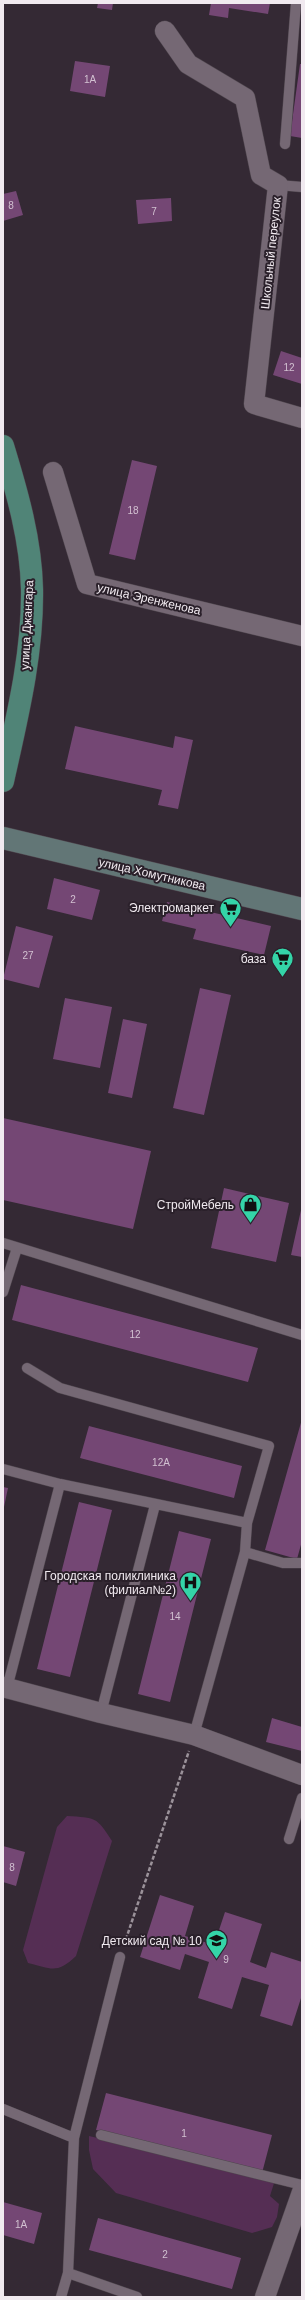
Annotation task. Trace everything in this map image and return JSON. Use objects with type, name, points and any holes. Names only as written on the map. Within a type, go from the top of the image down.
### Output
[{"type":"main road","name":"улица Джангара","points":[[3,446],[26,534],[32,589],[29,639],[22,693],[3,781]]},
{"type":"street","name":"Школьный переулок","points":[[165,31],[188,64],[245,98],[261,175],[278,185],[254,404],[302,418]]},
{"type":"street","name":"улица Эренженова","points":[[52,472],[88,584],[302,636]]},
{"type":"street","name":"улица Хомутникова","points":[[3,838],[302,909]]},
{"type":"street","points":[[5,1687],[100,1713],[194,1734],[302,1775]]},
{"type":"street","points":[[265,2297],[302,2192]]},
{"type":"lane","points":[[285,144],[296,3]]},
{"type":"lane","points":[[278,185],[302,188]]},
{"type":"lane","points":[[3,1243],[302,1335]]},
{"type":"lane","points":[[3,1292],[17,1248]]},
{"type":"lane","points":[[27,1368],[60,1388],[269,1446],[247,1523],[245,1552],[194,1734]]},
{"type":"lane","points":[[3,1469],[60,1484],[247,1523]]},
{"type":"lane","points":[[5,1687],[60,1484]]},
{"type":"lane","points":[[100,1713],[155,1505]]},
{"type":"lane","points":[[245,1552],[283,1563],[302,1563]]},
{"type":"lane","points":[[289,1839],[302,1798]]},
{"type":"lane","points":[[61,2297],[68,2273],[74,2138],[120,1957]]},
{"type":"lane","points":[[3,2109],[74,2138]]},
{"type":"lane","points":[[101,2135],[302,2185]]},
{"type":"lane","points":[[68,2273],[137,2297]]},
{"type":"path","points":[[120,1957],[194,1734]]},
{"type":"shaded area","points":[[67,1816],[84,1817],[94,1820],[102,1827],[112,1841],[76,1956],[64,1966],[59,1968],[49,1968],[28,1963],[23,1950],[57,1827]]},
{"type":"shaded area","points":[[89,2136],[275,2180],[270,2196],[279,2204],[277,2217],[272,2227],[252,2233],[116,2193],[93,2169],[89,2150]]},
{"type":"building","points":[[98,3],[113,3],[112,10],[97,8]]},
{"type":"building","points":[[211,3],[270,3],[268,14],[229,8],[228,18],[209,15]]},
{"type":"building","points":[[75,61],[110,66],[105,97],[70,91]]},
{"type":"building","points":[[300,64],[302,64],[302,138],[290,136]]},
{"type":"building","points":[[16,191],[23,215],[3,221],[3,194]]},
{"type":"building","points":[[171,198],[172,221],[138,224],[136,200]]},
{"type":"building","points":[[281,351],[302,358],[302,384],[273,375]]},
{"type":"building","points":[[132,460],[157,466],[135,560],[109,554]]},
{"type":"building","points":[[75,726],[173,748],[175,736],[193,740],[178,809],[158,805],[162,790],[65,769]]},
{"type":"building","points":[[54,878],[100,890],[92,920],[47,909]]},
{"type":"building","name":"Электромаркет","points":[[167,902],[271,926],[264,955],[193,939],[196,929],[162,921]]},
{"type":"building","points":[[16,926],[53,936],[39,988],[3,979]]},
{"type":"building","points":[[200,988],[231,995],[204,1115],[173,1108]]},
{"type":"building","points":[[65,998],[112,1007],[100,1068],[53,1059]]},
{"type":"building","points":[[123,1019],[147,1024],[132,1098],[108,1093]]},
{"type":"building","points":[[3,1118],[151,1151],[133,1229],[3,1200]]},
{"type":"building","name":"СтройМебель","points":[[224,1188],[289,1203],[276,1262],[211,1248]]},
{"type":"building","points":[[302,1210],[302,1257],[291,1255]]},
{"type":"building","points":[[21,1285],[258,1348],[248,1382],[12,1320]]},
{"type":"building","points":[[302,1419],[302,1541],[297,1559],[265,1550]]},
{"type":"building","points":[[89,1426],[242,1466],[234,1498],[80,1458]]},
{"type":"building","points":[[3,1487],[8,1488],[4,1507],[3,1507]]},
{"type":"building","points":[[79,1502],[112,1510],[70,1677],[37,1669]]},
{"type":"building","points":[[179,1531],[211,1539],[170,1702],[138,1694]]},
{"type":"building","points":[[272,1718],[302,1727],[302,1751],[266,1742]]},
{"type":"building","points":[[3,1846],[25,1852],[16,1886],[3,1882]]},
{"type":"building","points":[[160,1895],[194,1906],[185,1936],[214,1945],[225,1912],[262,1924],[250,1962],[266,1968],[271,1952],[302,1962],[302,1995],[292,2026],[260,2016],[269,1985],[242,1977],[232,2009],[198,1998],[209,1962],[185,1954],[180,1970],[140,1957]]},
{"type":"building","points":[[106,2093],[272,2135],[262,2173],[96,2130]]},
{"type":"building","points":[[3,2202],[42,2213],[34,2244],[3,2235]]},
{"type":"building","points":[[98,2218],[241,2258],[232,2289],[89,2250]]},
{"type":"place","name":"Электромаркет","points":[[230,928]]},
{"type":"place","name":"база","points":[[282,978]]},
{"type":"place","name":"СтройМебель","points":[[250,1224]]},
{"type":"place","name":"Городская поликлиника (филиал№2)","points":[[191,1602]]},
{"type":"place","name":"Детский сад № 10","points":[[217,1960]]}]
